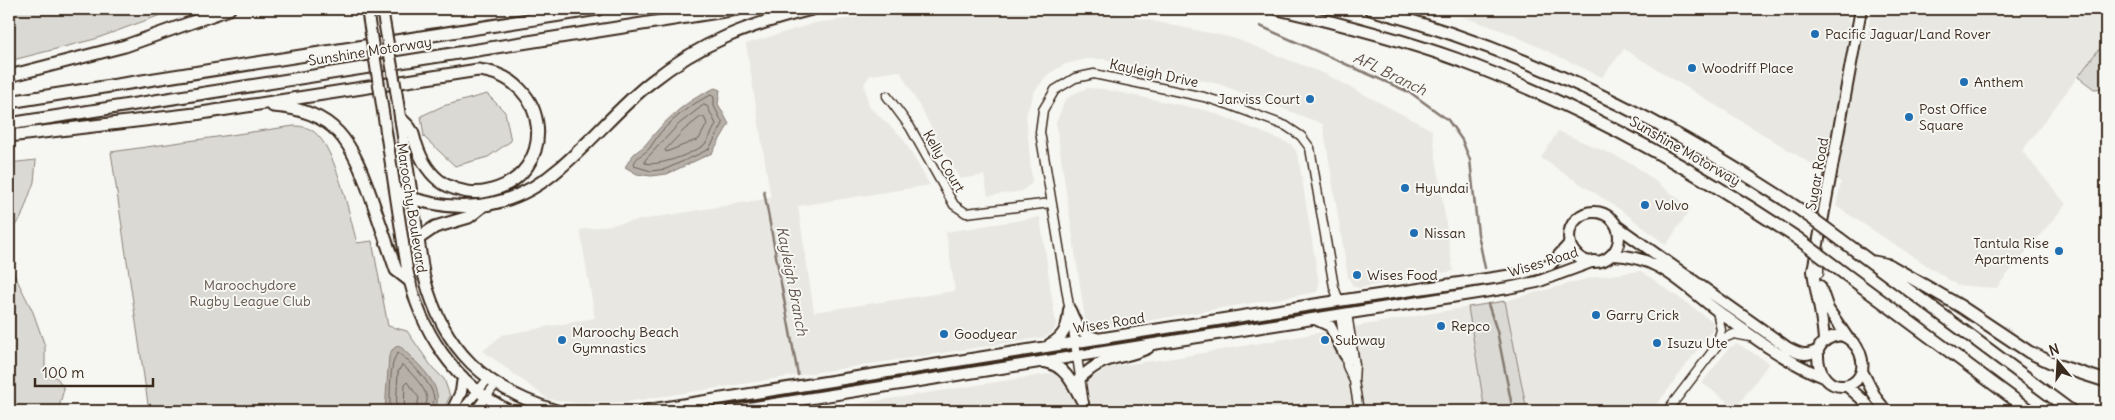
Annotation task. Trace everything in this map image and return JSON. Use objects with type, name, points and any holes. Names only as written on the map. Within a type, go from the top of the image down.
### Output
[{"type":"highway","points":[[9,76],[125,46],[229,9]]},
{"type":"highway","name":"Sunshine Motorway","points":[[9,102],[598,9]]},
{"type":"highway","name":"Sunshine Motorway","points":[[9,124],[737,9]]},
{"type":"highway","points":[[397,193],[413,200],[452,208],[484,206],[513,198],[530,190],[549,177],[650,82],[701,48],[744,28],[812,9]]},
{"type":"highway","name":"Sunshine Motorway","points":[[1278,9],[1363,30],[1455,59],[1554,100],[1617,129],[1681,164],[1797,238],[2030,411]]},
{"type":"highway","name":"Sunshine Motorway","points":[[1370,9],[1431,27],[1500,52],[1608,99],[1718,157],[1802,211],[2071,411]]},
{"type":"highway","points":[[9,136],[138,122],[463,72],[485,71],[508,79],[525,94],[536,115],[538,139],[530,162],[514,180],[491,191],[466,192],[444,183],[430,171],[420,155],[411,130],[400,119]]},
{"type":"highway","points":[[251,105],[284,107],[303,111],[320,118],[342,136],[357,159],[396,270],[410,281]]},
{"type":"highway","points":[[419,238],[435,227],[469,217],[484,206]]},
{"type":"highway","points":[[1870,261],[1889,265],[1960,306],[2029,352],[2059,366],[2106,381]]},
{"type":"main road","name":"Maroochy Boulevard","points":[[367,9],[410,281],[421,316],[432,337],[445,357],[482,394]]},
{"type":"main road","name":"Maroochy Boulevard","points":[[382,9],[424,276],[438,315],[458,348],[492,382]]},
{"type":"main road","name":"Sugar Road","points":[[1819,241],[1860,9]]},
{"type":"main road","points":[[1613,255],[1639,257],[1663,268],[1716,310],[1760,341],[1803,369],[1824,377],[1837,387],[1847,386],[1857,380],[1862,371],[1863,362],[1859,351],[1848,337],[1832,336],[1824,341],[1818,350],[1810,354],[1801,355],[1788,348],[1604,216],[1589,213],[1581,216],[1570,228],[1570,243],[1580,257],[1594,261],[1607,259],[1613,255],[1620,240],[1618,227]]},
{"type":"main road","points":[[1819,241],[1814,271],[1816,294],[1824,328],[1824,341]]},
{"type":"main road","name":"Wises Road","points":[[642,411],[701,408],[1040,348],[1339,300],[1532,272],[1550,265],[1570,243]]},
{"type":"main road","name":"Wises Road","points":[[730,411],[1522,286],[1594,261]]},
{"type":"main road","name":"Sugar Road","points":[[1819,273],[1821,291],[1828,309],[1848,337]]},
{"type":"main road","name":"Kayleigh Drive","points":[[1339,300],[1344,314]]},
{"type":"main road","points":[[1069,310],[1079,329],[1086,335],[1099,339]]},
{"type":"main road","points":[[1040,348],[1053,343],[1063,335],[1068,323],[1069,310]]},
{"type":"main road","points":[[1313,319],[1330,326],[1345,355]]},
{"type":"main road","points":[[1080,379],[1103,361],[1135,354],[1163,342]]},
{"type":"main road","points":[[1818,350],[1818,359],[1824,377]]},
{"type":"main road","points":[[1041,361],[1060,367],[1084,407]]},
{"type":"main road","points":[[1862,371],[1876,398],[1886,411]]},
{"type":"main road","points":[[452,411],[464,377]]},
{"type":"main road","points":[[492,382],[528,402],[558,411]]},
{"type":"main road","points":[[1847,386],[1872,411]]},
{"type":"main road","points":[[482,394],[510,411]]},
{"type":"main road","points":[[762,411],[788,402]]},
{"type":"street","name":"Kayleigh Drive","points":[[1084,407],[1040,132],[1043,110],[1056,90],[1075,78],[1094,74],[1204,98],[1230,105],[1286,126],[1301,136],[1310,148],[1334,287],[1339,300]]},
{"type":"street","name":"Kelly Court","points":[[887,96],[910,127],[954,205],[966,213],[1051,203]]},
{"type":"street","name":"Sugar Road","points":[[1819,241],[1819,273]]},
{"type":"street","points":[[1716,310],[1721,330],[1716,345]]},
{"type":"street","points":[[1344,314],[1345,355],[1347,366],[1354,381]]},
{"type":"street","points":[[1344,314],[1355,365],[1354,381],[1358,405]]},
{"type":"street","points":[[1667,411],[1722,339],[1734,334],[1743,334],[1760,341]]},
{"type":"street","points":[[461,411],[482,394],[492,382]]},
{"type":"street","points":[[475,411],[482,394]]},
{"type":"shaded area","points":[[921,9],[1068,9],[1109,12],[1233,38],[1325,74],[1432,130],[1453,271],[1358,288],[1353,286],[1348,277],[1323,124],[1219,84],[1104,59],[1087,59],[1065,64],[1047,75],[1034,92],[1026,115],[1032,183],[1022,191],[988,196],[984,175],[960,179],[900,71],[870,75],[864,84],[869,107],[902,137],[930,185],[798,206],[814,312],[955,291],[946,232],[1040,217],[1056,325],[1053,332],[1045,337],[626,402],[576,403],[548,399],[483,351],[502,335],[595,318],[580,230],[771,198],[746,44],[815,23]]},
{"type":"shaded area","points":[[1441,9],[1850,9],[1848,22],[1868,36],[1870,9],[2106,9],[2106,39],[2022,151],[2066,204],[1996,288],[1957,285],[1836,206],[1841,182],[1624,49],[1602,77],[1509,33]]},
{"type":"shaded area","points":[[1088,88],[1102,89],[1209,111],[1291,144],[1296,151],[1299,161],[1319,284],[1317,292],[1092,329],[1085,319],[1056,123],[1065,100],[1075,93]]},
{"type":"shaded area","points":[[1558,131],[1631,163],[1691,208],[1666,245],[1621,210],[1541,158]]},
{"type":"shaded area","points":[[1641,271],[1712,321],[1713,329],[1652,411],[1527,411],[1505,301],[1594,277]]},
{"type":"shaded area","points":[[1468,307],[1485,411],[813,411],[1055,373],[1061,380],[1097,375],[1108,367],[1174,358]]},
{"type":"shaded area","points":[[1738,344],[1769,363],[1736,408],[1702,383],[1730,347]]},
{"type":"green space","points":[[9,9],[177,9],[95,39],[9,61]]},
{"type":"green space","points":[[2106,48],[2106,88],[2094,89],[2078,77],[2098,50]]},
{"type":"green space","points":[[487,94],[505,112],[511,141],[488,157],[455,166],[424,137],[421,116],[443,106]]},
{"type":"green space","name":"Maroochydore Rugby League Club","points":[[294,126],[304,127],[313,131],[321,139],[328,151],[341,182],[357,243],[372,241],[388,326],[407,331],[432,367],[444,379],[450,396],[443,411],[149,411],[111,152]]},
{"type":"green space","points":[[36,160],[34,182],[21,218],[11,230],[10,266],[33,312],[45,346],[45,370],[58,379],[64,389],[58,411],[9,411],[9,163]]},
{"type":"green space","points":[[1505,301],[1527,411],[1485,411],[1468,307]]},
{"type":"water","points":[[715,88],[720,90],[718,104],[729,124],[712,153],[667,174],[651,176],[637,174],[625,167],[631,157],[677,112],[695,98]]},
{"type":"water","points":[[397,346],[401,347],[422,368],[434,384],[437,402],[434,411],[385,411],[389,356]]},
{"type":"waterway","name":"AFL Branch","points":[[1260,26],[1411,93],[1448,120],[1462,140],[1470,160],[1478,234],[1485,268]]},
{"type":"waterway","name":"Kayleigh Branch","points":[[764,191],[798,375]]},
{"type":"waterway","name":"AFL Branch","points":[[1488,304],[1497,331],[1513,411]]},
{"type":"place","name":"Pacific Jaguar/Land Rover","points":[[1815,34]]},
{"type":"place","name":"Woodriff Place","points":[[1692,68]]},
{"type":"place","name":"Anthem","points":[[1964,82]]},
{"type":"place","name":"Jarviss Court","points":[[1310,99]]},
{"type":"place","name":"Post Office Square","points":[[1909,117]]},
{"type":"place","name":"Hyundai","points":[[1405,188]]},
{"type":"place","name":"Volvo","points":[[1645,205]]},
{"type":"place","name":"Nissan","points":[[1414,233]]},
{"type":"place","name":"Tantula Rise Apartments","points":[[2059,251]]},
{"type":"place","name":"Wises Food","points":[[1357,275]]},
{"type":"place","name":"Garry Crick","points":[[1596,315]]},
{"type":"place","name":"Repco","points":[[1441,326]]},
{"type":"place","name":"Goodyear","points":[[944,334]]},
{"type":"place","name":"Maroochy Beach Gymnastics","points":[[562,340]]},
{"type":"place","name":"Subway","points":[[1325,340]]},
{"type":"place","name":"Isuzu Ute","points":[[1657,343]]}]
